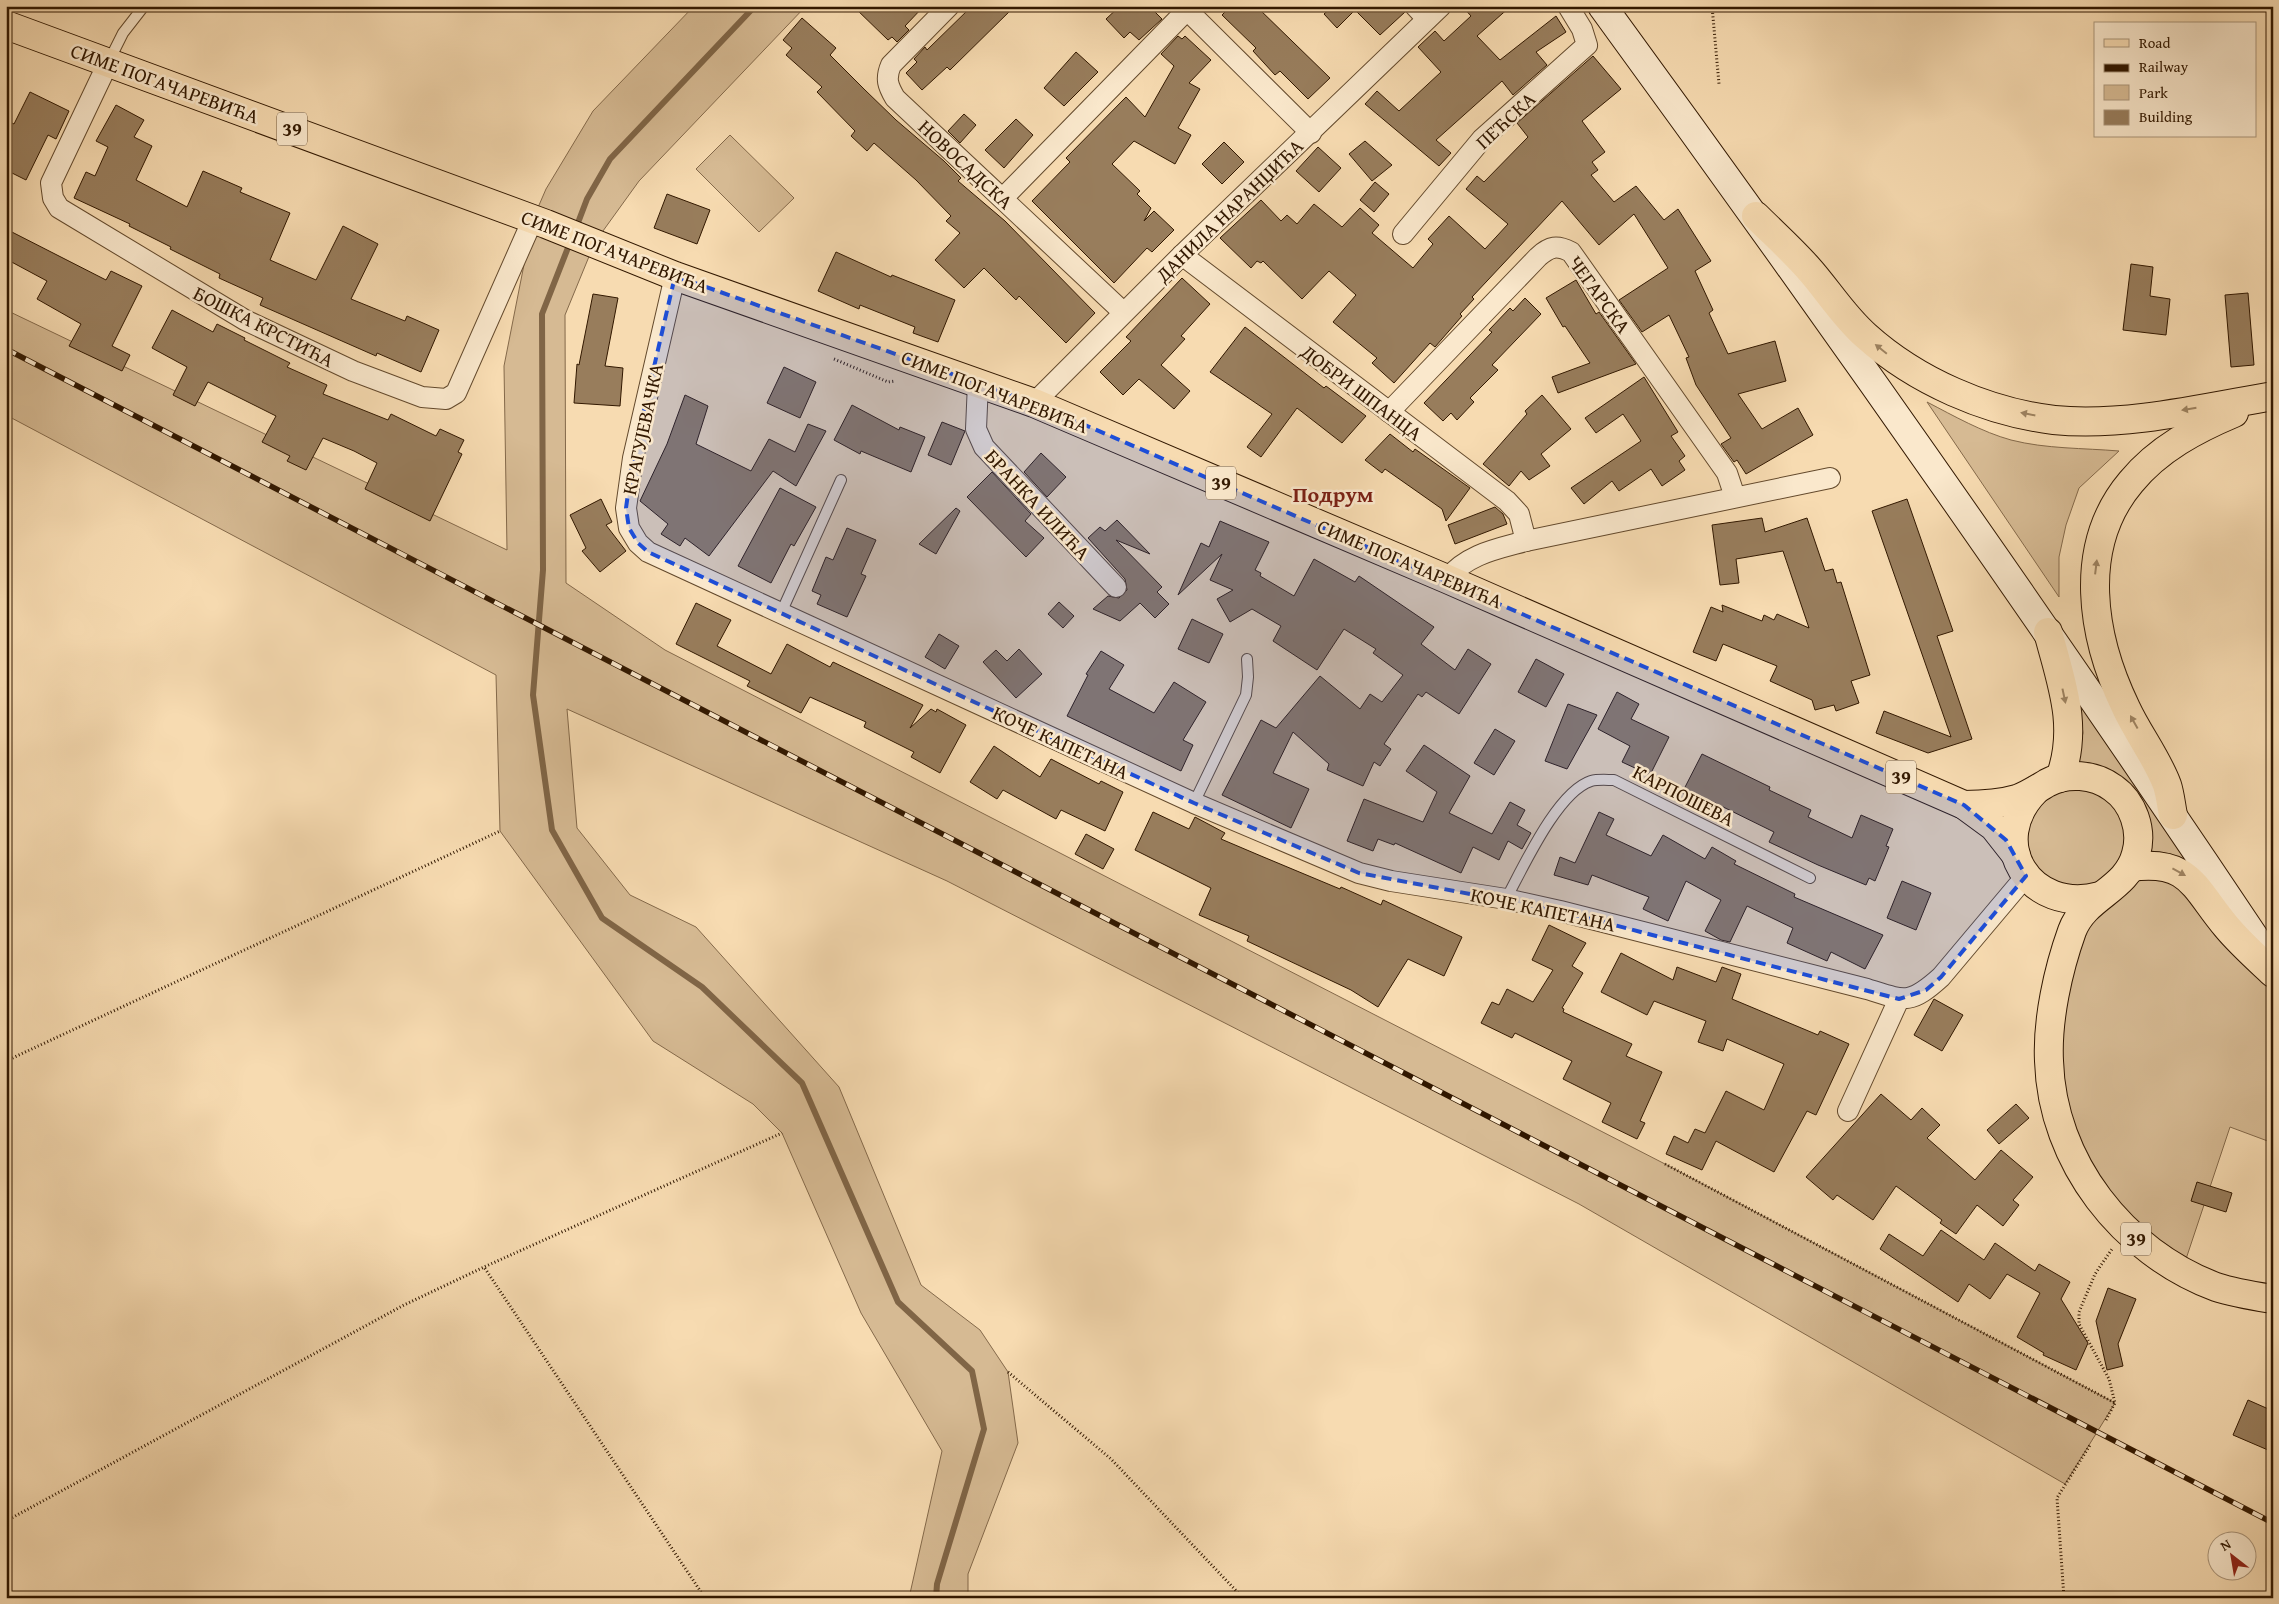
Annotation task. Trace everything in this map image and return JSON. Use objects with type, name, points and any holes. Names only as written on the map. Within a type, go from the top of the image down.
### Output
[{"type":"main road","points":[[1602,6],[1756,216],[2048,632],[2273,965]]},
{"type":"main road","name":"СИМЕ ПОГАЧАРЕВИЋА","points":[[6,25],[109,61],[595,242],[675,276],[1034,403],[1448,579],[1964,805],[1994,827],[2021,866],[2049,894],[2065,922],[2068,944]]},
{"type":"main road","points":[[1756,216],[1807,266],[1865,335],[1892,358],[1926,378],[1966,396],[2026,414],[2054,420],[2087,421],[2144,417],[2272,396]]},
{"type":"main road","points":[[2173,815],[2167,785],[2126,708],[2103,647],[2096,615],[2094,590],[2100,546],[2119,499],[2145,467],[2162,452],[2200,427],[2272,396]]},
{"type":"main road","points":[[2021,866],[2014,844],[2017,820],[2028,799],[2048,784],[2068,750],[2069,720],[2048,632]]},
{"type":"main road","name":"СИМЕ ПОГАЧАРЕВИЋА","points":[[1964,805],[2001,803],[2048,784],[2088,777],[2102,781],[2125,799],[2137,825],[2139,839],[2131,867],[2118,884],[2100,896],[2080,916],[2068,944],[2050,1018],[2049,1062],[2054,1100],[2068,1147],[2082,1174],[2108,1212],[2125,1230],[2182,1271],[2217,1287],[2273,1299]]},
{"type":"main road","points":[[2131,867],[2163,866],[2176,870],[2189,879],[2225,924],[2273,973]]},
{"type":"main road","name":"СИМЕ ПОГАЧАРЕВИЋА","points":[[2049,894],[2074,900],[2100,896]]},
{"type":"street","name":"НОВОСАДСКА","points":[[949,6],[891,65],[886,75],[888,86],[895,98],[1123,312]]},
{"type":"street","name":"ПЕЋСКА","points":[[1403,234],[1482,139],[1586,45],[1582,29],[1568,6]]},
{"type":"street","points":[[1003,198],[1185,8],[1311,133]]},
{"type":"street","name":"ДАНИЛА НАРАНЏИЋА","points":[[1034,403],[1123,312],[1311,133],[1428,11]]},
{"type":"street","name":"БОШКА КРСТИЋА","points":[[109,61],[51,183],[53,198],[59,208],[245,320],[353,371],[422,397],[446,399],[456,393],[539,222]]},
{"type":"street","name":"ЧЕГАРСКА","points":[[1389,412],[1538,257],[1550,247],[1560,246],[1572,252],[1661,378],[1727,473],[1735,497]]},
{"type":"street","name":"ДОБРИ ШПАНЦА","points":[[1182,255],[1507,500],[1519,514],[1526,540]]},
{"type":"street","name":"КРАГУЈЕВАЧКА","points":[[675,276],[633,458],[626,508],[629,528],[638,543],[648,552],[928,681]]},
{"type":"street","name":"БРАНКА ИЛИЋА","points":[[978,383],[976,429],[984,447],[1116,587]]},
{"type":"street","points":[[1448,579],[1456,568],[1480,554],[1526,540],[1830,478]]},
{"type":"street","name":"КОЧЕ КАПЕТАНА","points":[[928,681],[1194,803],[1359,873],[1391,881],[1506,899],[1618,925],[1900,999]]},
{"type":"street","points":[[1848,1111],[1900,999],[1911,998],[1926,990],[1941,977],[2021,866]]},
{"type":"lane","points":[[109,61],[123,33],[144,6]]},
{"type":"lane","points":[[781,613],[841,480]]},
{"type":"lane","points":[[1194,803],[1246,695],[1248,677],[1246,659]]},
{"type":"lane","name":"КАРПОШЕВА","points":[[1506,899],[1550,819],[1572,792],[1591,781],[1614,780],[1810,878]]},
{"type":"path","points":[[1712,6],[1719,84]]},
{"type":"path","points":[[6,1061],[500,831]]},
{"type":"path","points":[[6,1521],[404,1305],[782,1133]]},
{"type":"path","points":[[1665,1164],[2115,1403]]},
{"type":"path","points":[[2106,1420],[2115,1403],[2109,1379],[2080,1324],[2079,1312],[2095,1274],[2125,1230]]},
{"type":"path","points":[[484,1267],[705,1598]]},
{"type":"path","points":[[1008,1372],[1111,1459],[1243,1598]]},
{"type":"path","points":[[2064,1598],[2056,1498],[2090,1445]]},
{"type":"highlighted area","points":[[675,276],[1034,403],[1964,805],[2006,840],[2026,876],[1941,977],[1926,990],[1899,999],[1560,911],[1359,873],[1194,803],[648,552],[638,543],[629,528],[626,508],[633,458]]},
{"type":"green space","points":[[694,6],[806,6],[639,181],[595,242],[565,315],[566,583],[665,650],[1665,1164],[2115,1403],[2065,1484],[1579,1204],[947,881],[567,709],[577,828],[630,895],[696,927],[839,1087],[921,1285],[980,1330],[1008,1372],[1018,1443],[968,1574],[968,1598],[909,1598],[942,1451],[861,1313],[782,1133],[753,1104],[653,1041],[500,831],[496,675],[6,415],[6,310],[507,550],[504,366],[533,219],[546,189],[593,111]]},
{"type":"green space","points":[[730,135],[794,198],[759,232],[696,169]]},
{"type":"green space","points":[[1927,402],[1979,428],[2011,440],[2051,447],[2119,451],[2079,488],[2066,525],[2059,557],[2059,597]]},
{"type":"green space","points":[[2077,692],[2202,872],[2171,854],[2151,851],[2149,830],[2075,768],[2083,733]]},
{"type":"green space","points":[[2076,788],[2095,792],[2111,803],[2122,819],[2126,838],[2122,857],[2111,873],[2095,884],[2076,888],[2057,884],[2041,873],[2030,857],[2026,838],[2030,819],[2041,803],[2057,792]]},
{"type":"green space","points":[[2163,866],[2273,973],[2273,1143],[2230,1127],[2182,1271],[2082,1174],[2049,1039],[2089,905]]},
{"type":"building","points":[[853,6],[924,6],[905,26],[909,30],[897,42],[892,37],[888,40]]},
{"type":"building","points":[[972,6],[1015,6],[950,70],[947,67],[922,90],[906,73],[917,62],[914,59],[925,47],[927,50]]},
{"type":"building","points":[[1120,6],[1149,6],[1162,19],[1139,40],[1130,32],[1124,38],[1106,19]]},
{"type":"building","points":[[1231,6],[1256,6],[1330,78],[1308,99],[1280,71],[1275,75],[1253,51],[1256,48],[1222,15]]},
{"type":"building","points":[[1333,6],[1403,6],[1405,12],[1380,35],[1355,10],[1337,28],[1324,14]]},
{"type":"building","points":[[1462,6],[1511,6],[1477,36],[1500,60],[1556,16],[1566,32],[1536,52],[1547,65],[1513,95],[1502,81],[1436,140],[1451,153],[1439,166],[1365,104],[1377,91],[1399,111],[1441,72],[1418,47],[1435,31],[1444,41],[1471,16]]},
{"type":"building","points":[[802,18],[836,48],[830,55],[896,120],[944,161],[961,178],[958,181],[1005,221],[1095,313],[1066,343],[1019,296],[1016,300],[984,268],[964,288],[935,260],[960,233],[946,221],[951,216],[916,180],[874,143],[867,151],[851,136],[855,131],[817,92],[822,87],[786,55],[792,48],[783,40]]},
{"type":"building","points":[[1178,36],[1182,39],[1185,36],[1211,60],[1189,83],[1200,89],[1178,128],[1191,135],[1175,164],[1134,141],[1112,164],[1140,191],[1137,194],[1151,208],[1144,221],[1154,211],[1174,230],[1152,252],[1147,248],[1114,283],[1032,201],[1070,162],[1066,158],[1126,97],[1145,117],[1174,66],[1161,54]]},
{"type":"building","points":[[1076,52],[1098,72],[1064,106],[1044,88]]},
{"type":"building","points":[[1593,56],[1621,89],[1582,121],[1605,152],[1592,162],[1598,170],[1591,175],[1614,202],[1636,186],[1664,220],[1678,209],[1711,261],[1695,271],[1713,310],[1709,313],[1728,354],[1775,341],[1786,381],[1738,394],[1762,429],[1798,408],[1813,435],[1746,474],[1737,460],[1734,462],[1721,444],[1731,438],[1696,385],[1686,358],[1689,357],[1669,315],[1642,332],[1619,300],[1668,268],[1634,214],[1599,245],[1562,201],[1472,297],[1474,299],[1460,314],[1462,316],[1435,347],[1430,343],[1394,383],[1372,363],[1377,358],[1333,322],[1356,295],[1329,271],[1302,299],[1263,261],[1261,263],[1257,261],[1251,268],[1220,238],[1261,200],[1281,221],[1287,215],[1297,224],[1314,204],[1342,227],[1360,208],[1379,225],[1372,233],[1413,268],[1433,244],[1428,239],[1449,216],[1485,249],[1508,224],[1466,189],[1477,176],[1484,182],[1528,137],[1517,123]]},
{"type":"building","points":[[30,92],[69,111],[56,139],[48,135],[26,180],[6,170],[6,120],[14,124]]},
{"type":"building","points":[[116,105],[144,120],[134,137],[152,146],[136,180],[187,207],[203,171],[242,188],[240,192],[290,213],[270,260],[316,280],[343,226],[378,244],[351,299],[405,321],[407,316],[439,330],[421,372],[377,353],[376,356],[260,305],[263,298],[219,278],[220,274],[170,249],[171,247],[129,226],[130,224],[74,198],[86,172],[95,176],[108,147],[96,141]]},
{"type":"building","points":[[964,114],[976,125],[960,143],[948,131]]},
{"type":"building","points":[[1016,119],[1033,135],[1004,168],[985,150]]},
{"type":"building","points":[[1365,141],[1392,165],[1372,181],[1349,154]]},
{"type":"building","points":[[1224,142],[1244,162],[1222,184],[1202,164]]},
{"type":"building","points":[[1318,147],[1341,168],[1319,192],[1296,171]]},
{"type":"building","points":[[1375,182],[1389,194],[1374,212],[1360,200]]},
{"type":"building","points":[[667,194],[710,210],[697,244],[654,228]]},
{"type":"building","points":[[6,229],[106,280],[111,271],[142,286],[112,346],[130,355],[122,371],[69,346],[81,324],[37,299],[47,281],[6,259]]},
{"type":"building","points":[[836,252],[891,277],[892,275],[955,300],[938,342],[913,333],[915,327],[860,305],[859,309],[818,291]]},
{"type":"building","points":[[2131,264],[2153,267],[2150,296],[2170,299],[2166,335],[2123,330]]},
{"type":"building","points":[[1182,278],[1210,304],[1181,336],[1185,339],[1161,365],[1190,391],[1174,409],[1139,379],[1123,395],[1100,372],[1131,341],[1126,337]]},
{"type":"building","points":[[1576,280],[1596,314],[1599,312],[1636,364],[1558,393],[1552,377],[1590,363],[1565,326],[1563,327],[1546,298]]},
{"type":"building","points":[[2248,293],[2254,365],[2231,367],[2225,295]]},
{"type":"building","points":[[593,294],[618,298],[605,366],[623,368],[620,406],[574,403],[577,364],[579,365]]},
{"type":"building","points":[[1525,298],[1541,314],[1492,365],[1498,370],[1470,398],[1474,402],[1457,420],[1451,413],[1443,421],[1424,403],[1492,332],[1489,330],[1510,308],[1513,311]]},
{"type":"building","points":[[172,310],[213,332],[217,324],[290,363],[287,367],[327,385],[323,394],[388,420],[391,414],[436,436],[440,429],[464,440],[458,452],[462,454],[430,521],[365,489],[377,463],[354,451],[323,438],[306,470],[287,461],[290,456],[262,442],[276,416],[208,382],[195,406],[173,395],[187,367],[152,348]]},
{"type":"building","points":[[1245,327],[1324,388],[1326,386],[1366,416],[1342,443],[1297,408],[1261,457],[1247,447],[1272,414],[1210,372]]},
{"type":"building","points":[[784,367],[816,382],[800,418],[767,403]]},
{"type":"building","points":[[1644,377],[1678,432],[1671,436],[1685,456],[1679,461],[1685,470],[1662,486],[1651,469],[1619,491],[1612,481],[1584,504],[1571,488],[1641,441],[1623,414],[1596,433],[1585,418]]},
{"type":"building","points":[[685,395],[708,406],[696,444],[751,471],[769,439],[795,452],[808,424],[826,431],[796,486],[773,471],[709,556],[685,538],[680,546],[661,534],[668,524],[640,501],[667,444]]},
{"type":"building","points":[[1542,395],[1571,429],[1541,454],[1550,466],[1529,480],[1521,471],[1509,486],[1483,464],[1527,414],[1525,411]]},
{"type":"building","points":[[852,405],[899,430],[900,427],[925,437],[911,472],[861,451],[860,454],[834,440]]},
{"type":"building","points":[[942,422],[965,431],[951,465],[928,455]]},
{"type":"building","points":[[1390,434],[1413,452],[1415,449],[1470,488],[1446,521],[1442,509],[1385,469],[1382,473],[1365,460]]},
{"type":"building","points":[[1041,453],[1066,477],[1047,497],[1024,472]]},
{"type":"building","points":[[992,472],[1031,514],[1025,521],[1044,538],[1026,557],[967,497]]},
{"type":"building","points":[[780,488],[816,507],[794,546],[791,544],[771,583],[738,566]]},
{"type":"building","points":[[601,499],[612,522],[606,525],[626,551],[600,572],[582,551],[586,548],[570,515]]},
{"type":"building","points":[[1907,499],[1953,631],[1937,636],[1972,739],[1928,753],[1876,733],[1884,711],[1951,737],[1872,511]]},
{"type":"building","points":[[1495,507],[1503,514],[1507,524],[1455,544],[1448,525]]},
{"type":"building","points":[[956,508],[960,511],[936,554],[919,544]]},
{"type":"building","points":[[1762,518],[1765,532],[1807,518],[1825,571],[1833,569],[1837,583],[1841,582],[1870,675],[1851,681],[1859,703],[1836,711],[1834,705],[1815,710],[1812,700],[1770,681],[1777,666],[1723,644],[1716,661],[1693,652],[1711,607],[1723,612],[1722,605],[1762,621],[1764,615],[1774,620],[1777,614],[1809,628],[1783,551],[1736,559],[1739,583],[1720,585],[1712,525]]},
{"type":"building","points":[[1117,520],[1150,554],[1116,540],[1162,587],[1157,592],[1169,604],[1155,618],[1140,603],[1120,621],[1093,609],[1108,596],[1119,598],[1127,590],[1125,579],[1088,538],[1100,527],[1105,531]]},
{"type":"building","points":[[1220,521],[1269,542],[1255,570],[1261,573],[1260,576],[1294,596],[1314,559],[1355,582],[1359,576],[1434,627],[1421,644],[1455,670],[1468,649],[1491,664],[1459,714],[1426,692],[1422,697],[1418,694],[1384,744],[1391,749],[1380,766],[1374,762],[1363,786],[1327,770],[1329,764],[1293,732],[1273,773],[1309,789],[1291,828],[1222,795],[1261,720],[1276,728],[1320,676],[1360,709],[1370,694],[1382,702],[1403,675],[1373,653],[1376,649],[1344,629],[1317,670],[1273,641],[1281,626],[1252,609],[1230,622],[1217,599],[1233,590],[1210,580],[1222,554],[1178,595],[1201,543],[1209,547]]},
{"type":"building","points":[[847,528],[876,540],[861,574],[866,576],[847,617],[817,604],[821,595],[812,591],[826,557],[833,560]]},
{"type":"building","points":[[1059,602],[1074,616],[1063,628],[1048,614]]},
{"type":"building","points":[[696,603],[731,620],[717,646],[771,674],[787,644],[830,667],[833,662],[923,705],[910,728],[931,709],[936,712],[937,709],[966,725],[940,773],[911,757],[914,752],[864,727],[866,722],[810,697],[801,713],[747,686],[750,681],[676,644]]},
{"type":"building","points":[[1192,619],[1223,634],[1209,663],[1178,649]]},
{"type":"building","points":[[939,634],[959,646],[945,669],[925,657]]},
{"type":"building","points":[[1019,649],[1042,674],[1016,698],[983,662],[996,650],[1007,661]]},
{"type":"building","points":[[1101,651],[1124,665],[1109,689],[1154,713],[1174,682],[1206,702],[1183,740],[1193,745],[1181,771],[1067,716],[1088,675],[1086,674]]},
{"type":"building","points":[[1536,659],[1564,674],[1546,707],[1518,692]]},
{"type":"building","points":[[1617,692],[1639,704],[1631,719],[1669,737],[1650,775],[1622,762],[1630,746],[1598,729]]},
{"type":"building","points":[[1568,704],[1597,715],[1567,769],[1545,761]]},
{"type":"building","points":[[1495,729],[1515,741],[1494,775],[1474,763]]},
{"type":"building","points":[[1424,745],[1470,776],[1449,813],[1492,834],[1510,802],[1525,810],[1517,825],[1531,833],[1522,849],[1508,841],[1499,860],[1473,847],[1461,873],[1395,843],[1394,845],[1378,839],[1373,851],[1347,841],[1364,799],[1423,822],[1437,792],[1406,771]]},
{"type":"building","points":[[994,746],[1040,777],[1051,759],[1099,784],[1101,781],[1123,792],[1105,831],[1061,810],[1056,819],[1003,790],[997,799],[970,782]]},
{"type":"building","points":[[1702,754],[1770,787],[1769,790],[1811,810],[1808,817],[1852,838],[1861,815],[1893,829],[1886,846],[1889,847],[1875,881],[1869,878],[1866,885],[1818,865],[1769,842],[1774,832],[1711,801],[1708,806],[1682,793]]},
{"type":"building","points":[[1153,812],[1189,829],[1195,817],[1225,833],[1221,839],[1381,905],[1383,900],[1462,937],[1444,976],[1408,959],[1378,1007],[1351,990],[1247,941],[1249,936],[1199,915],[1211,888],[1135,850]]},
{"type":"building","points":[[1599,812],[1614,819],[1606,835],[1651,856],[1663,835],[1705,859],[1712,847],[1736,861],[1734,864],[1795,894],[1794,897],[1883,935],[1865,969],[1831,952],[1827,961],[1787,943],[1793,928],[1747,906],[1730,942],[1721,940],[1705,931],[1721,900],[1686,881],[1668,921],[1643,909],[1649,897],[1592,875],[1588,885],[1554,875],[1560,857],[1575,863]]},
{"type":"building","points":[[1086,834],[1114,849],[1103,869],[1075,854]]},
{"type":"building","points":[[1902,881],[1931,893],[1916,930],[1887,918]]},
{"type":"building","points":[[1549,925],[1586,943],[1572,966],[1583,973],[1562,1008],[1564,1009],[1563,1012],[1632,1044],[1626,1056],[1662,1072],[1640,1121],[1645,1123],[1637,1139],[1602,1122],[1611,1103],[1563,1079],[1572,1061],[1515,1033],[1512,1038],[1481,1023],[1492,1002],[1499,1005],[1507,989],[1533,1002],[1553,970],[1532,960]]},
{"type":"building","points":[[1621,953],[1673,980],[1677,967],[1716,982],[1722,967],[1741,974],[1732,999],[1818,1035],[1820,1031],[1849,1044],[1816,1115],[1807,1111],[1774,1172],[1716,1141],[1702,1170],[1666,1154],[1674,1136],[1688,1143],[1695,1129],[1705,1133],[1726,1091],[1764,1110],[1784,1064],[1727,1039],[1723,1051],[1698,1042],[1706,1021],[1654,1001],[1647,1015],[1601,992]]},
{"type":"building","points":[[1934,999],[1963,1015],[1942,1051],[1914,1035]]},
{"type":"building","points":[[1881,1094],[1911,1120],[1922,1108],[1940,1125],[1927,1138],[1975,1180],[2001,1150],[2033,1177],[2013,1200],[2019,1205],[2003,1226],[1977,1205],[1956,1234],[1940,1223],[1942,1220],[1896,1186],[1873,1220],[1837,1195],[1833,1200],[1806,1177]]},
{"type":"building","points":[[2016,1104],[2029,1118],[1999,1144],[1987,1130]]},
{"type":"building","points":[[2197,1182],[2232,1193],[2226,1212],[2191,1201]]},
{"type":"building","points":[[1941,1230],[1984,1260],[1995,1243],[2035,1271],[2039,1264],[2070,1282],[2061,1299],[2088,1343],[2076,1370],[2043,1355],[2044,1353],[2017,1337],[2040,1293],[2007,1274],[1990,1299],[1969,1284],[1958,1302],[1880,1249],[1889,1234],[1923,1256]]},
{"type":"building","points":[[2108,1288],[2136,1299],[2118,1344],[2123,1366],[2107,1370],[2096,1321]]},
{"type":"building","points":[[2248,1400],[2273,1411],[2273,1438],[2268,1450],[2233,1435]]},
{"type":"waterway","points":[[576,228],[587,199],[610,159],[755,6]]},
{"type":"waterway","points":[[571,240],[542,314],[543,570],[533,695],[552,830],[602,918],[702,987],[802,1083],[898,1302],[972,1371],[984,1429],[937,1584],[936,1598]]},
{"type":"railway","points":[[6,349],[2273,1523]]},
{"type":"district","name":"Подрум","points":[[1333,494]]}]
